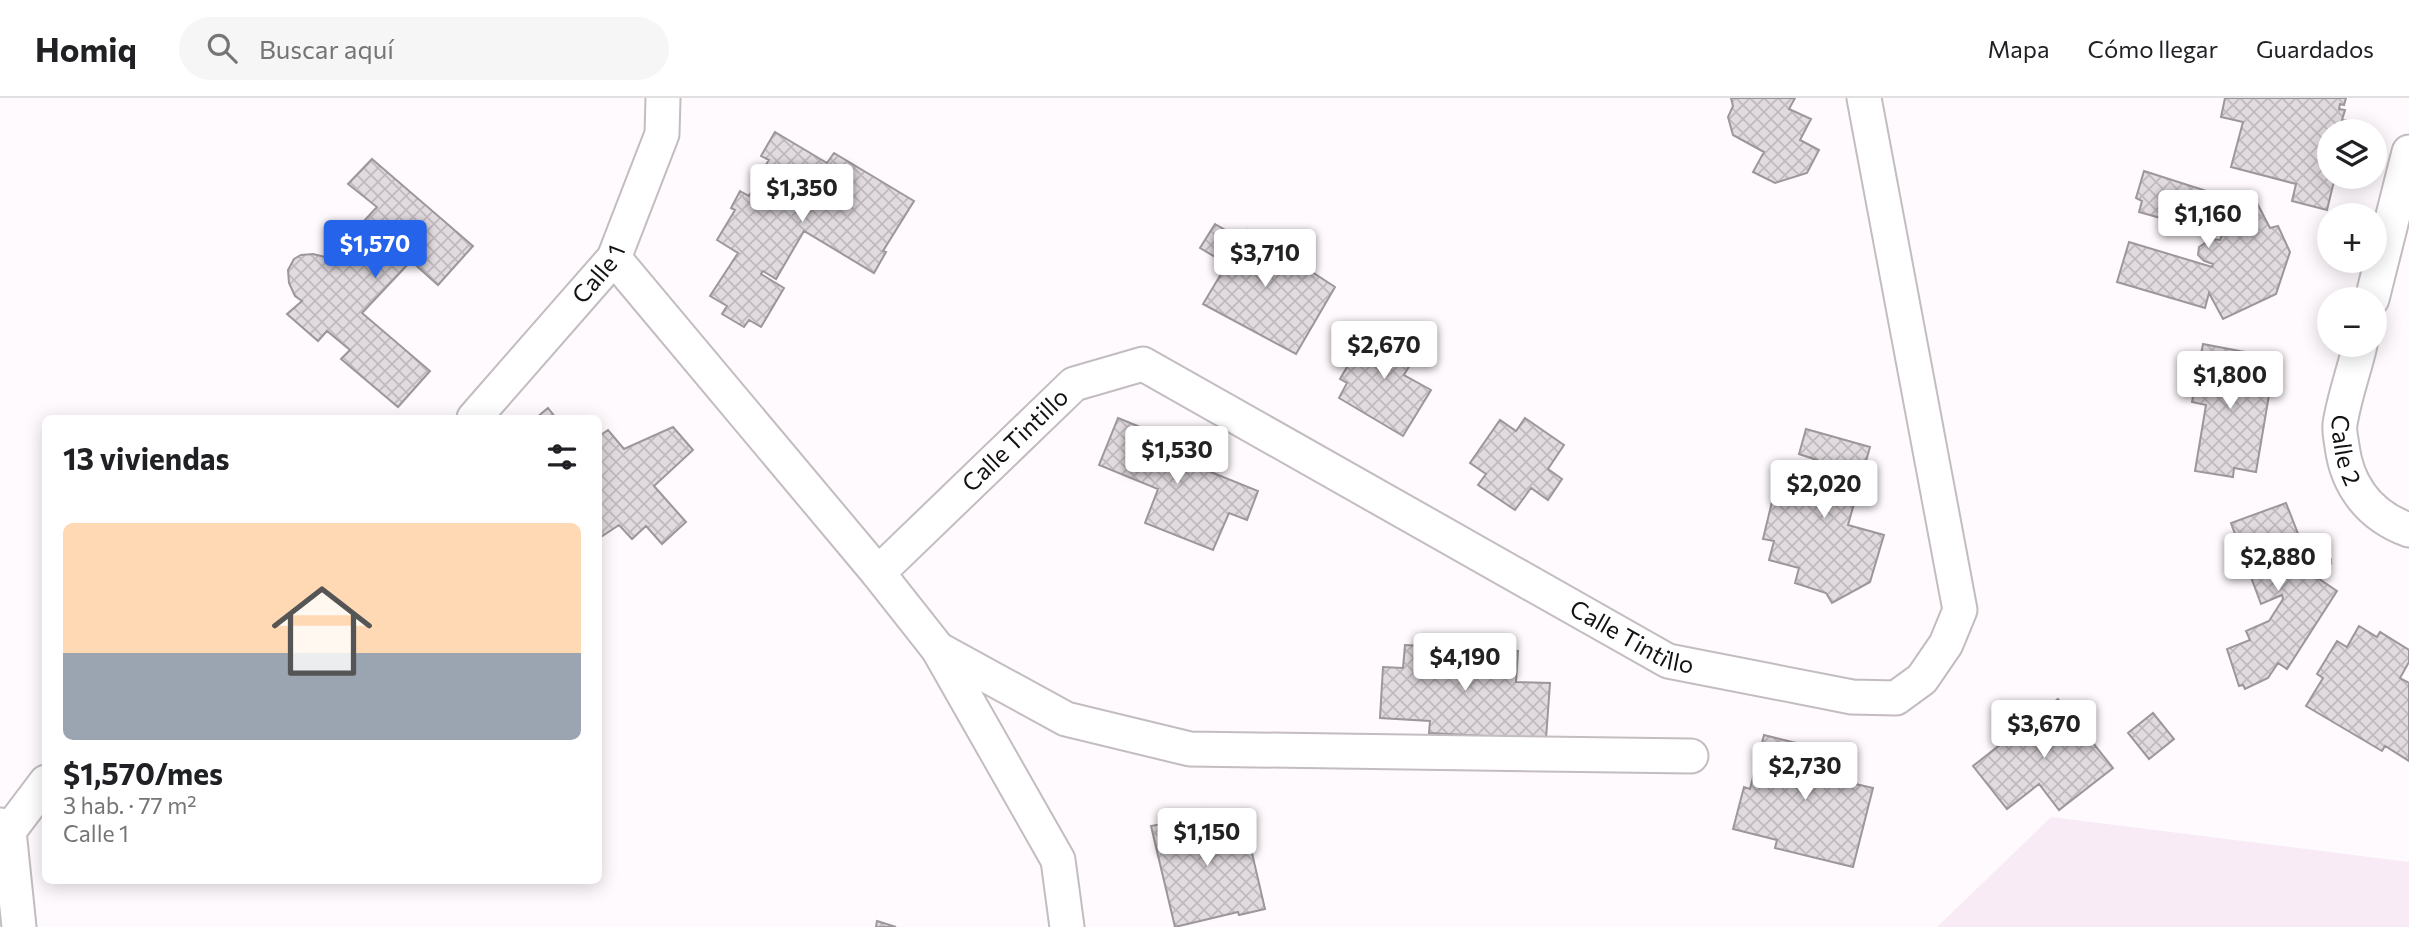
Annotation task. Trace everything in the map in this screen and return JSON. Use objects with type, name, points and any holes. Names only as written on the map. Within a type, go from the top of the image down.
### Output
[{"type":"street","name":"Calle 1","points":[[477,415],[614,258],[662,134],[663,98]]},
{"type":"street","name":"Calle Tintillo","points":[[878,573],[1074,384],[1143,364],[1668,661],[1852,697],[1896,698],[1922,680],[1946,644],[1960,610],[1864,98]]},
{"type":"street","points":[[2375,287],[2409,152]]},
{"type":"street","points":[[614,258],[878,573],[938,649],[1058,860],[1067,927]]},
{"type":"street","name":"Calle 2","points":[[2357,357],[2340,426],[2344,460],[2352,485],[2367,505],[2399,527],[2409,530]]},
{"type":"street","points":[[938,649],[1066,719],[1189,749],[1691,756]]},
{"type":"street","points":[[19,927],[5,828],[42,786]]},
{"type":"shaded area","points":[[2051,817],[2409,862],[2409,927],[1937,927]]},
{"type":"building","points":[[1731,98],[1795,98],[1789,109],[1811,119],[1800,140],[1819,150],[1807,173],[1775,183],[1753,172],[1764,152],[1733,135],[1728,117],[1733,106]]},
{"type":"building","points":[[2225,98],[2346,98],[2339,109],[2345,110],[2342,119],[2317,119],[2317,189],[2332,189],[2329,203],[2317,203],[2317,207],[2292,201],[2296,184],[2231,167],[2243,122],[2221,117]]},
{"type":"building","points":[[775,132],[827,163],[834,153],[914,201],[883,251],[886,252],[874,273],[804,231],[776,279],[763,271],[761,274],[784,288],[761,327],[749,320],[744,327],[722,314],[727,306],[710,296],[738,253],[717,240],[735,210],[731,208],[740,191],[749,196],[759,179],[765,182],[772,171],[765,166],[769,160],[761,156]]},
{"type":"building","points":[[372,159],[473,246],[438,285],[411,261],[362,313],[430,371],[398,407],[341,359],[350,350],[327,331],[318,341],[287,314],[302,301],[295,296],[289,283],[288,270],[294,259],[313,254],[337,260],[342,254],[337,250],[377,207],[348,184]]},
{"type":"building","points":[[2144,171],[2238,201],[2234,210],[2256,201],[2270,228],[2278,226],[2290,252],[2276,294],[2223,319],[2209,293],[2205,308],[2117,282],[2129,242],[2212,267],[2213,264],[2198,255],[2199,247],[2211,239],[2220,240],[2222,235],[2139,212],[2142,201],[2136,198]]},
{"type":"building","points":[[1215,224],[1243,240],[1248,230],[1335,287],[1296,354],[1203,304],[1227,264],[1200,248]]},
{"type":"building","points":[[1371,326],[1382,333],[1385,327],[1412,343],[1409,348],[1417,353],[1404,375],[1431,390],[1403,436],[1339,398],[1347,383],[1340,379]]},
{"type":"building","points":[[2203,344],[2261,355],[2255,387],[2270,389],[2256,472],[2234,468],[2233,477],[2195,471],[2206,405],[2192,402]]},
{"type":"building","points":[[548,408],[554,415],[540,415]]},
{"type":"building","points":[[1118,418],[1172,440],[1166,454],[1258,491],[1247,520],[1229,513],[1213,550],[1145,523],[1158,489],[1099,465]]},
{"type":"building","points":[[1525,418],[1564,445],[1548,469],[1562,479],[1548,500],[1531,488],[1515,510],[1478,485],[1486,474],[1470,463],[1500,420],[1516,431]]},
{"type":"building","points":[[673,427],[693,450],[654,486],[686,522],[662,544],[646,526],[632,539],[619,525],[602,536],[602,434],[608,430],[624,449]]},
{"type":"building","points":[[1806,429],[1870,447],[1848,525],[1884,535],[1870,582],[1832,603],[1826,593],[1795,583],[1799,568],[1769,560],[1774,541],[1763,539],[1777,481],[1803,489],[1808,474],[1812,475],[1817,460],[1799,454]]},
{"type":"building","points":[[2286,503],[2299,536],[2331,559],[2331,564],[2325,567],[2316,563],[2303,570],[2306,576],[2319,579],[2337,591],[2287,669],[2278,663],[2268,678],[2245,689],[2243,685],[2239,686],[2227,649],[2250,640],[2246,631],[2269,621],[2283,599],[2282,595],[2261,604],[2231,523]]},
{"type":"building","points":[[2359,626],[2377,637],[2380,632],[2409,650],[2409,662],[2400,678],[2409,683],[2409,761],[2385,746],[2382,751],[2306,706],[2323,678],[2317,674],[2337,641],[2347,647]]},
{"type":"building","points":[[1405,645],[1518,651],[1516,682],[1550,683],[1546,739],[1429,733],[1430,721],[1380,718],[1383,667],[1403,668]]},
{"type":"building","points":[[2058,699],[2113,768],[2059,810],[2039,784],[2007,809],[1973,766]]},
{"type":"building","points":[[2153,713],[2174,739],[2149,759],[2128,733]]},
{"type":"building","points":[[1764,735],[1853,757],[1847,782],[1873,788],[1853,867],[1775,848],[1777,840],[1733,829],[1744,787],[1750,789]]},
{"type":"building","points":[[1205,809],[1209,826],[1237,820],[1238,825],[1245,823],[1265,909],[1239,915],[1238,912],[1175,927],[1151,826],[1162,824],[1161,820]]},
{"type":"building","points":[[877,921],[896,927],[876,927]]}]
